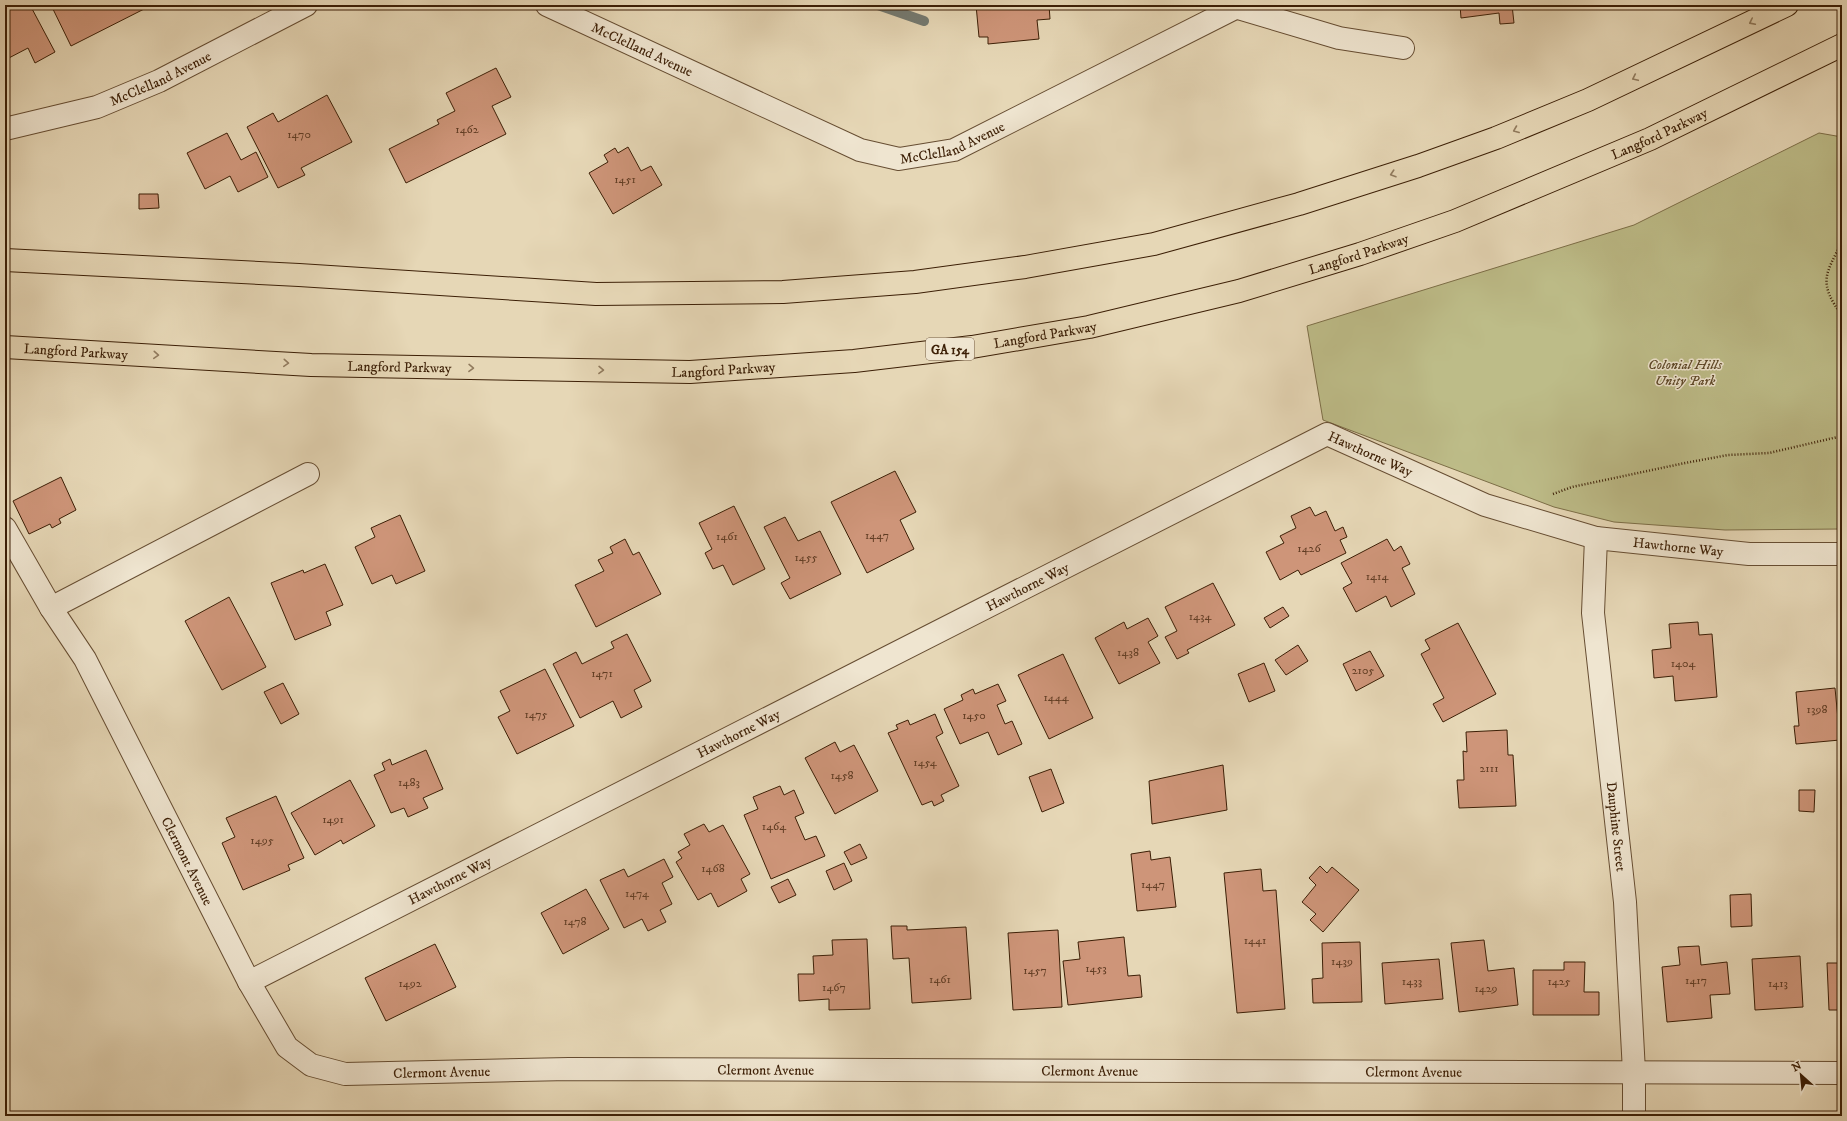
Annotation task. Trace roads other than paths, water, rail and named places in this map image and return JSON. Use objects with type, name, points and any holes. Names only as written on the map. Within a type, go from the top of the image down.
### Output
[{"type":"highway","points":[[5,260],[299,275],[596,294],[783,292],[915,282],[1024,267],[1154,244],[1300,204],[1418,166],[1496,138],[1588,100],[1787,5]]},
{"type":"highway","name":"Langford Parkway","points":[[5,347],[311,365],[690,372],[854,361],[972,347],[1089,327],[1239,291],[1367,252],[1455,221],[1650,139],[1842,45]]},
{"type":"street","name":"McClelland Avenue","points":[[5,129],[97,107],[159,81],[306,5]]},
{"type":"street","name":"McClelland Avenue","points":[[547,5],[860,150],[899,159],[954,150],[1235,6]]},
{"type":"street","points":[[1235,6],[1339,38],[1403,48]]},
{"type":"street","name":"Hawthorne Way","points":[[249,982],[1327,434],[1485,505],[1596,538],[1748,554],[1842,554]]},
{"type":"street","points":[[51,608],[308,474]]},
{"type":"street","name":"Clermont Avenue","points":[[5,528],[51,608],[85,659],[249,982],[287,1047],[311,1065],[345,1074],[569,1069],[1842,1073]]},
{"type":"street","name":"Dauphine Street","points":[[1596,538],[1593,613],[1625,902],[1634,1072],[1634,1116]]},
{"type":"waterway","points":[[878,5],[924,21]]},
{"type":"park label","name":"Colonial Hills Unity Park","points":[[1685,372]]}]
